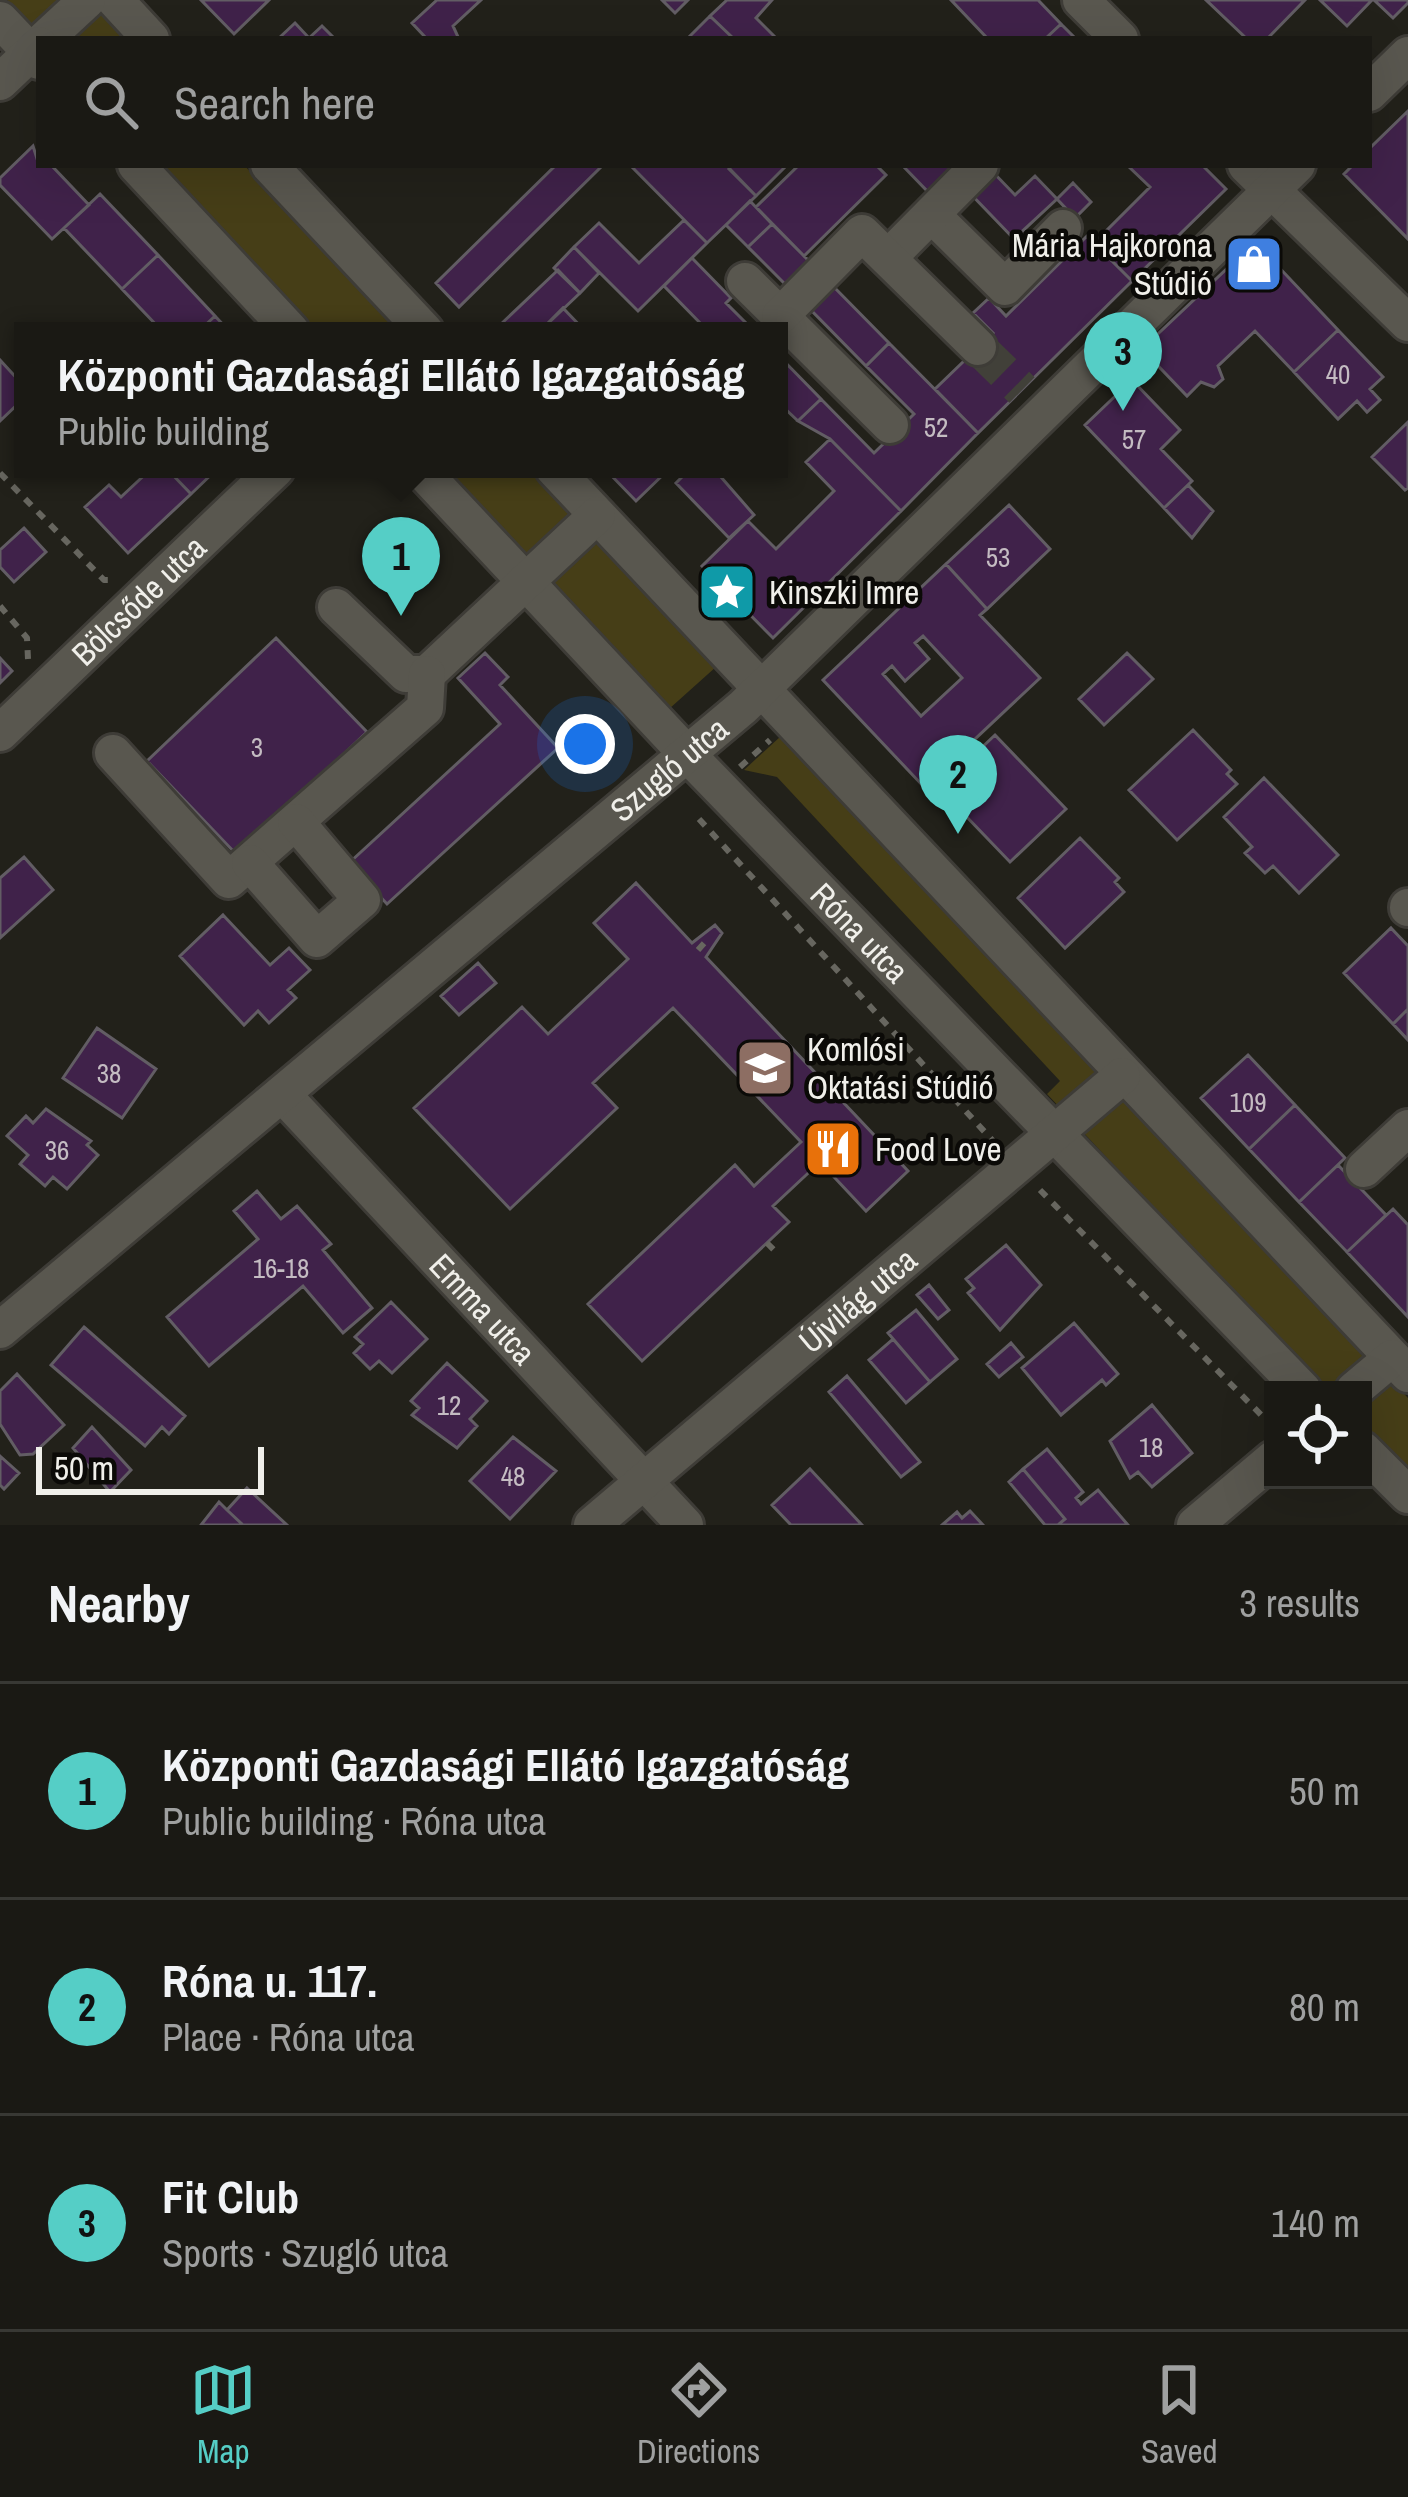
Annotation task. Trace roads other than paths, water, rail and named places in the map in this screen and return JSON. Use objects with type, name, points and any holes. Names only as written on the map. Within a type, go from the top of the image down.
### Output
[{"type":"street","points":[[51,36],[87,0]]},
{"type":"street","points":[[115,0],[148,36]]},
{"type":"street","points":[[1090,3],[1118,36]]},
{"type":"street","points":[[0,20],[36,47]]},
{"type":"street","points":[[0,82],[36,51]]},
{"type":"street","points":[[1372,90],[1408,55]]},
{"type":"street","points":[[139,168],[283,322]]},
{"type":"street","points":[[272,168],[415,322]]},
{"type":"street","points":[[888,258],[977,168]]},
{"type":"street","points":[[1272,174],[1408,323]]},
{"type":"street","name":"Szugló utca","points":[[0,1330],[760,691],[1034,402],[1272,174]]},
{"type":"street","points":[[932,214],[1005,287],[1064,228]]},
{"type":"street","points":[[780,316],[862,233],[978,347]]},
{"type":"street","points":[[745,281],[786,322]]},
{"type":"street","points":[[788,324],[890,424]]},
{"type":"street","name":"Bölcsőde utca","points":[[0,733],[267,478]]},
{"type":"street","name":"Róna utca","points":[[429,478],[686,753],[1295,1381]]},
{"type":"street","points":[[562,478],[1400,1366],[1371,1381]]},
{"type":"street","points":[[336,607],[406,674],[427,674],[597,515]]},
{"type":"street","points":[[113,753],[229,880],[425,708],[427,674]]},
{"type":"street","points":[[250,862],[317,940],[362,900],[296,822]]},
{"type":"street","name":"Újvilág utca","points":[[592,1525],[1122,1076]]},
{"type":"street","name":"Emma utca","points":[[282,1094],[685,1525]]},
{"type":"street","points":[[1364,1169],[1408,1128]]},
{"type":"street","points":[[1372,1459],[1407,1494]]},
{"type":"street","points":[[1195,1525],[1264,1467]]},
{"type":"tunnel","points":[[978,347],[1022,390]]},
{"type":"place","name":"Mária Hajkorona Stúdió","points":[[1254,264]]},
{"type":"place","name":"Fit Club","points":[[1123,411]]},
{"type":"place","name":"Kinszki Imre","points":[[727,592]]},
{"type":"place","name":"Központi Gazdasági Ellátó Igazgatóság","points":[[401,616]]},
{"type":"place","name":"Róna u. 117.","points":[[958,834]]},
{"type":"place","name":"Komlósi Oktatási Stúdió","points":[[765,1068]]},
{"type":"place","name":"Food Love","points":[[833,1149]]}]
